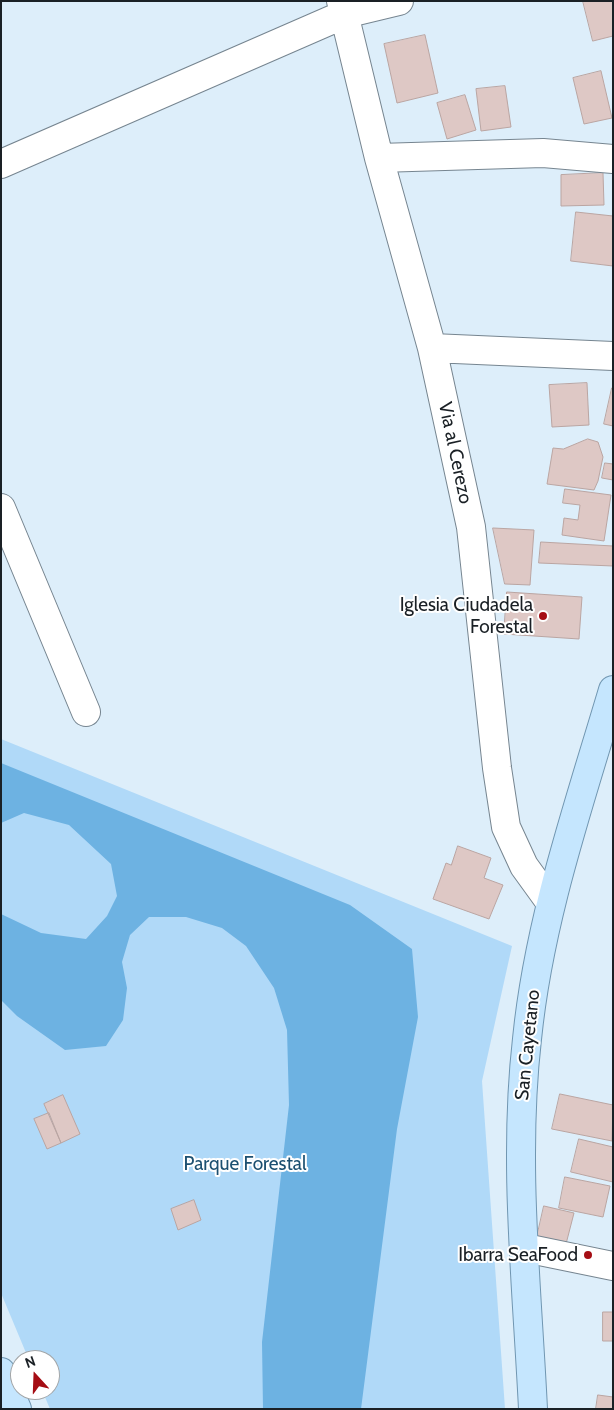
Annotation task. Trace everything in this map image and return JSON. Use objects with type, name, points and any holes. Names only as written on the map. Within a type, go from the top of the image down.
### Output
[{"type":"main road","name":"San Cayetano","points":[[534,1409],[521,1185],[521,1110],[528,1029],[537,968],[550,902],[613,690]]},
{"type":"main road","points":[[1,1372],[17,1409]]},
{"type":"street","points":[[1,164],[343,8],[399,1]]},
{"type":"street","name":"Via al Cerezo","points":[[343,8],[379,158],[432,348],[471,526],[497,768],[506,827],[524,866],[550,902]]},
{"type":"street","points":[[379,158],[543,153],[613,159]]},
{"type":"street","points":[[432,348],[613,356]]},
{"type":"street","points":[[1,508],[86,712]]},
{"type":"street","points":[[525,1248],[613,1266]]},
{"type":"green space","name":"Parque Forestal","points":[[1,739],[512,946],[482,1081],[505,1409],[50,1409],[46,1400],[60,1400],[60,1350],[25,1350],[1,1293]]},
{"type":"shaded area","points":[[1,763],[350,905],[412,949],[418,1017],[397,1129],[361,1409],[263,1409],[262,1342],[289,1105],[287,1030],[274,988],[246,946],[222,928],[186,917],[149,917],[130,935],[122,962],[127,988],[123,1020],[106,1046],[65,1050],[17,1016],[1,1000],[1,914],[41,933],[86,939],[107,916],[117,896],[111,864],[69,825],[24,813],[1,823]]},
{"type":"building","points":[[583,1],[613,1],[613,36],[593,41]]},
{"type":"building","points":[[425,35],[438,93],[397,103],[384,44]]},
{"type":"building","points":[[601,71],[612,118],[584,124],[573,78]]},
{"type":"building","points":[[505,86],[511,127],[481,131],[476,89]]},
{"type":"building","points":[[465,95],[476,130],[447,139],[437,103]]},
{"type":"building","points":[[603,173],[604,205],[561,206],[561,175]]},
{"type":"building","points":[[576,212],[613,216],[613,266],[571,261]]},
{"type":"building","points":[[587,383],[589,425],[552,427],[549,385]]},
{"type":"building","points":[[613,388],[613,426],[604,424]]},
{"type":"building","points":[[588,439],[598,442],[603,457],[594,490],[547,484],[553,448],[563,449]]},
{"type":"building","points":[[605,463],[613,464],[613,480],[602,478]]},
{"type":"building","points":[[565,489],[611,495],[604,541],[562,535],[564,518],[578,520],[580,505],[563,503]]},
{"type":"building","points":[[493,528],[534,530],[530,585],[505,584]]},
{"type":"building","points":[[541,542],[613,546],[613,566],[539,563]]},
{"type":"building","name":"Iglesia Ciudadela Forestal","points":[[507,592],[582,597],[579,639],[504,634]]},
{"type":"building","points":[[458,846],[491,858],[484,878],[503,885],[489,919],[433,899],[446,863],[451,865]]},
{"type":"building","points":[[560,1094],[613,1105],[612,1141],[552,1129]]},
{"type":"building","points":[[63,1095],[80,1134],[61,1143],[44,1104]]},
{"type":"building","points":[[49,1113],[61,1143],[47,1149],[34,1119]]},
{"type":"building","points":[[579,1139],[613,1147],[613,1182],[571,1172]]},
{"type":"building","points":[[565,1177],[610,1186],[603,1217],[559,1208]]},
{"type":"building","points":[[194,1200],[201,1220],[178,1230],[171,1209]]},
{"type":"building","points":[[544,1206],[574,1213],[566,1244],[537,1237]]},
{"type":"building","points":[[603,1312],[613,1312],[613,1341],[603,1341]]},
{"type":"building","points":[[598,1395],[613,1397],[613,1409],[596,1409]]},
{"type":"place","name":"Iglesia Ciudadela Forestal","points":[[543,616]]},
{"type":"place","name":"Ibarra SeaFood","points":[[588,1255]]}]
